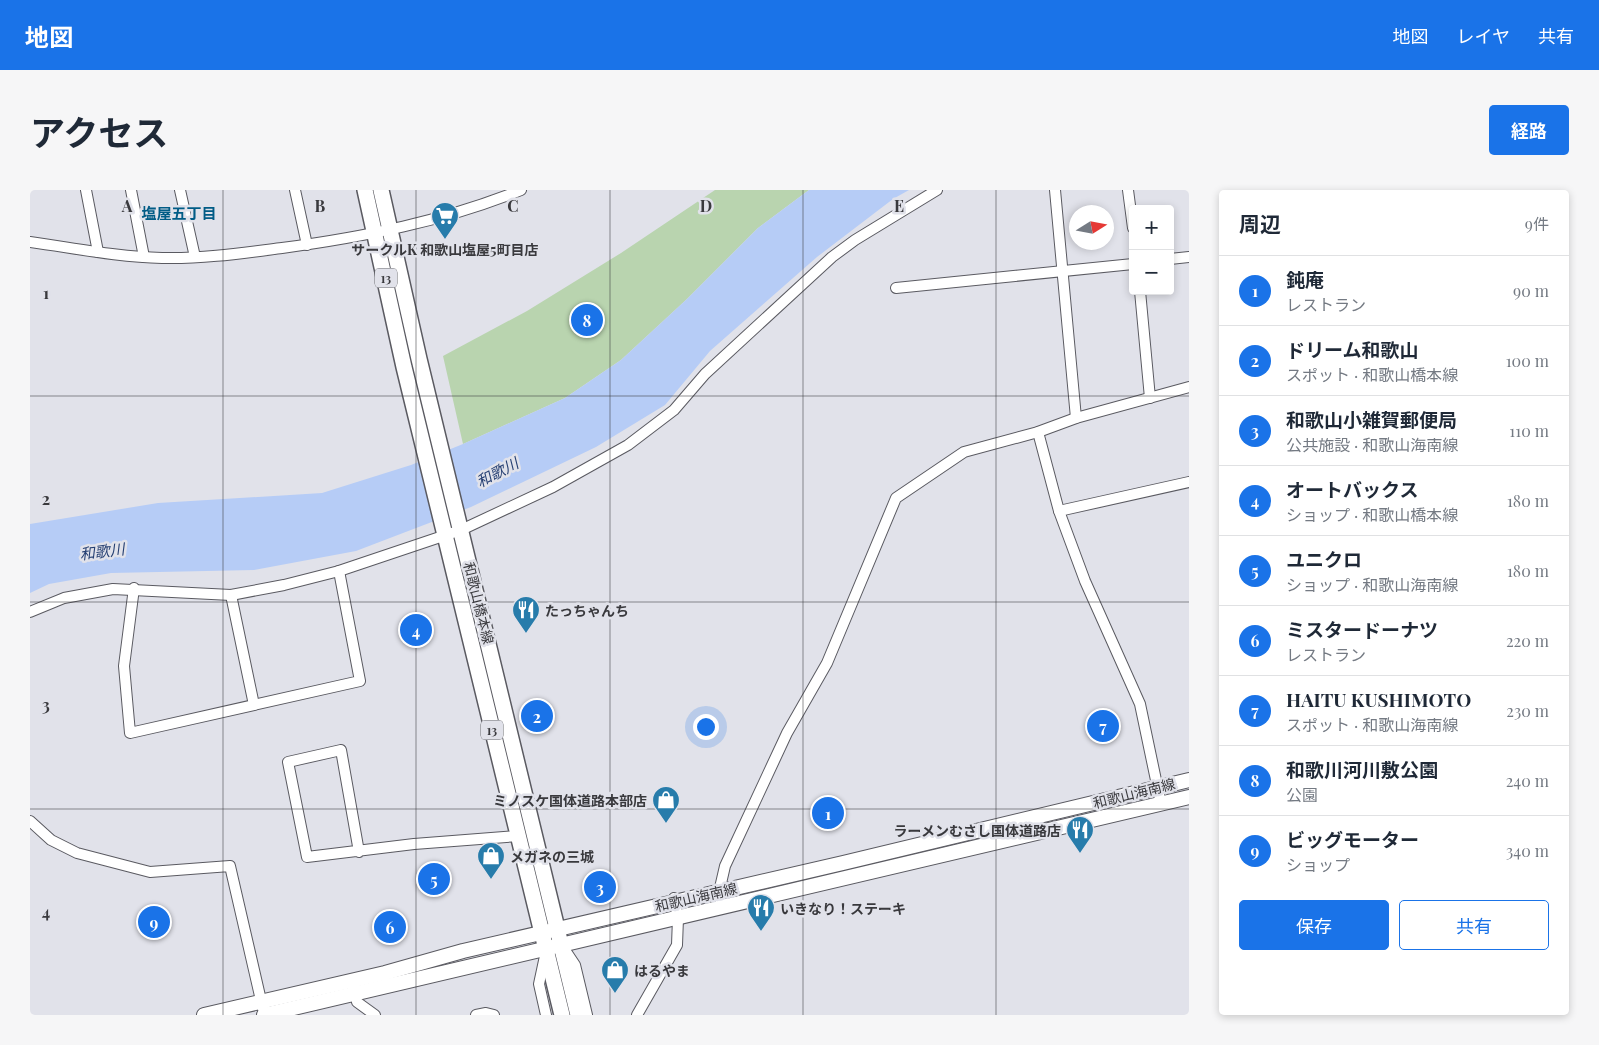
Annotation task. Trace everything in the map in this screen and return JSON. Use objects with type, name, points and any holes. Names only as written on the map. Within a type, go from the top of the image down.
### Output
[{"type":"main road","name":"和歌山橋本線","points":[[365,190],[383,232],[419,359],[578,1015]]},
{"type":"main road","name":"和歌山橋本線","points":[[381,190],[383,232],[404,367],[562,1015]]},
{"type":"main road","name":"和歌山海南線","points":[[204,1015],[263,1010],[354,987],[541,932],[674,900],[719,892],[1189,780]]},
{"type":"main road","name":"和歌山海南線","points":[[354,987],[546,950],[1189,797]]},
{"type":"street","points":[[86,190],[98,252]]},
{"type":"street","points":[[131,190],[144,257]]},
{"type":"street","points":[[180,190],[195,257]]},
{"type":"street","points":[[295,190],[307,245]]},
{"type":"street","points":[[30,242],[144,257],[195,257],[307,245],[383,232],[458,213],[521,190]]},
{"type":"street","points":[[30,612],[64,598],[113,589],[134,588],[231,595],[339,571],[460,526],[554,487],[628,445],[674,410],[705,374],[732,348],[832,258],[855,240],[937,190]]},
{"type":"street","points":[[1055,190],[1076,418]]},
{"type":"street","points":[[1128,190],[1130,205]]},
{"type":"street","points":[[1174,259],[1189,257]]},
{"type":"street","points":[[896,288],[1129,264]]},
{"type":"street","points":[[1140,295],[1150,398]]},
{"type":"street","points":[[722,907],[719,892],[725,866],[787,733],[827,663],[896,498],[964,452],[1038,432],[1076,418],[1189,387]]},
{"type":"street","points":[[1038,432],[1059,511],[1085,581],[1140,704],[1161,804]]},
{"type":"street","points":[[1059,511],[1189,482]]},
{"type":"street","points":[[134,588],[124,666],[130,734],[360,682],[339,571]]},
{"type":"street","points":[[231,595],[254,706]]},
{"type":"street","points":[[359,852],[341,750],[288,762],[307,856],[359,852],[414,844],[518,836]]},
{"type":"street","points":[[30,821],[51,840],[77,853],[150,872],[230,866],[263,1010]]},
{"type":"street","points":[[636,1015],[677,944],[678,918],[674,900]]},
{"type":"street","points":[[562,946],[575,965],[587,1015]]},
{"type":"street","points":[[546,950],[539,984],[546,1015]]},
{"type":"street","points":[[354,987],[357,1002],[375,1015]]},
{"type":"street","points":[[476,1015],[486,1013],[494,1015]]},
{"type":"green space","points":[[715,190],[809,190],[758,228],[687,299],[621,360],[565,398],[463,444],[443,356],[527,311],[621,253]]},
{"type":"water","name":"和歌川","points":[[809,190],[909,190],[893,199],[817,257],[710,351],[665,405],[596,447],[471,507],[356,551],[254,570],[111,573],[49,584],[30,593],[30,524],[158,503],[322,493],[411,465],[565,398],[621,360],[687,299],[758,228]]},
{"type":"place","name":"サークルK 和歌山塩屋5町目店","points":[[445,240]]},
{"type":"place","name":"和歌川河川敷公園","points":[[587,320]]},
{"type":"place","name":"オートバックス","points":[[416,630]]},
{"type":"place","name":"たっちゃんち","points":[[526,634]]},
{"type":"place","name":"ドリーム和歌山","points":[[537,716]]},
{"type":"place","name":"HAITU KUSHIMOTO","points":[[1103,726]]},
{"type":"place","name":"鈍庵","points":[[828,813]]},
{"type":"place","name":"ミノスケ国体道路本部店","points":[[666,824]]},
{"type":"place","name":"ラーメンむさし国体道路店","points":[[1080,854]]},
{"type":"place","name":"ユニクロ","points":[[434,879]]},
{"type":"place","name":"メガネの三城","points":[[491,880]]},
{"type":"place","name":"和歌山小雑賀郵便局","points":[[600,887]]},
{"type":"place","name":"ビッグモーター","points":[[154,922]]},
{"type":"place","name":"ミスタードーナツ","points":[[390,927]]},
{"type":"place","name":"いきなり！ステーキ","points":[[761,932]]},
{"type":"place","name":"はるやま","points":[[615,994]]},
{"type":"district","name":"塩屋五丁目","points":[[179,213]]}]
